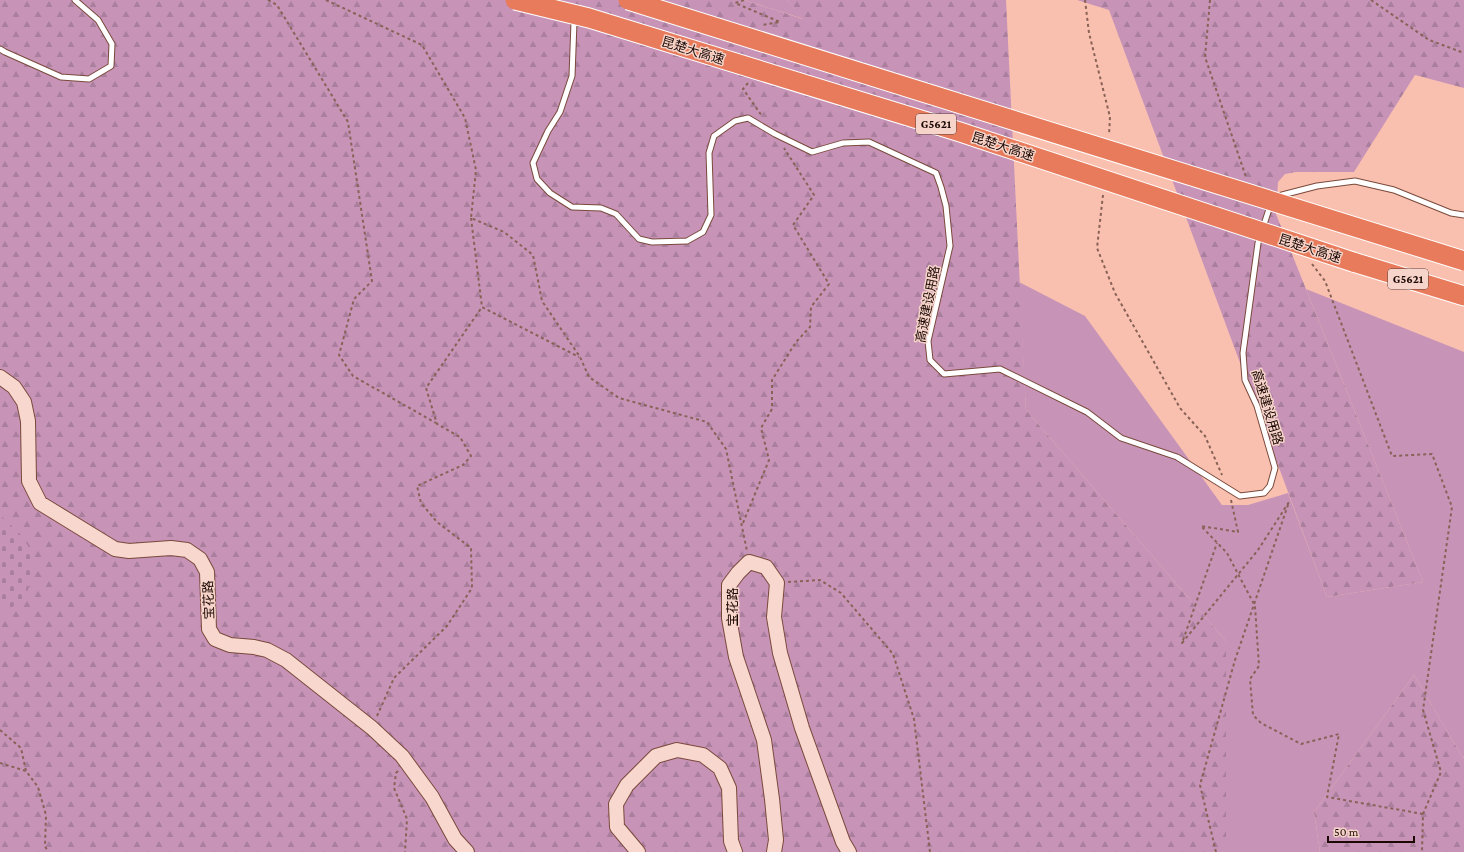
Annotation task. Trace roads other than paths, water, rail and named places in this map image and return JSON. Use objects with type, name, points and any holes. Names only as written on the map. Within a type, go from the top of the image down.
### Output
[{"type":"highway","name":"昆楚大高速","points":[[515,0],[589,18],[960,132],[1353,262],[1464,296]]},
{"type":"highway","name":"昆楚大高速","points":[[628,0],[1464,261]]},
{"type":"main road","name":"宝花路","points":[[0,377],[14,387],[24,402],[28,420],[29,482],[40,503],[115,548],[129,551],[187,550],[200,559],[207,572],[210,629],[215,639],[230,645],[254,647],[267,650],[286,660],[372,728],[407,762],[432,797],[455,839],[467,852]]},
{"type":"main road","name":"宝花路","points":[[774,852],[776,840],[764,740],[736,657],[729,618],[729,585],[749,562],[766,567],[777,583],[774,617],[780,653],[802,728],[843,842],[849,852]]},
{"type":"main road","points":[[638,852],[617,827],[616,804],[627,785],[656,756],[677,750],[703,754],[720,768],[729,788],[731,841],[735,852]]},
{"type":"lane","points":[[0,49],[61,77],[89,79],[111,66],[112,44],[98,20],[75,0]]},
{"type":"lane","name":"高速建设用路","points":[[570,7],[574,22],[572,76],[560,112],[548,131],[533,163],[537,178],[550,193],[572,207],[601,208],[616,214],[638,238],[652,242],[687,241],[703,232],[711,215],[709,153],[714,136],[735,121],[748,118],[775,134],[812,152],[843,143],[869,142],[936,173],[941,187],[946,206],[950,246],[928,341],[930,360],[944,374],[1000,369],[1087,412],[1121,438],[1177,457],[1240,496],[1264,493],[1270,486],[1275,468],[1257,406],[1245,380],[1243,353],[1258,243],[1269,209],[1282,195],[1317,186],[1355,181],[1394,190],[1451,213],[1464,215]]}]
